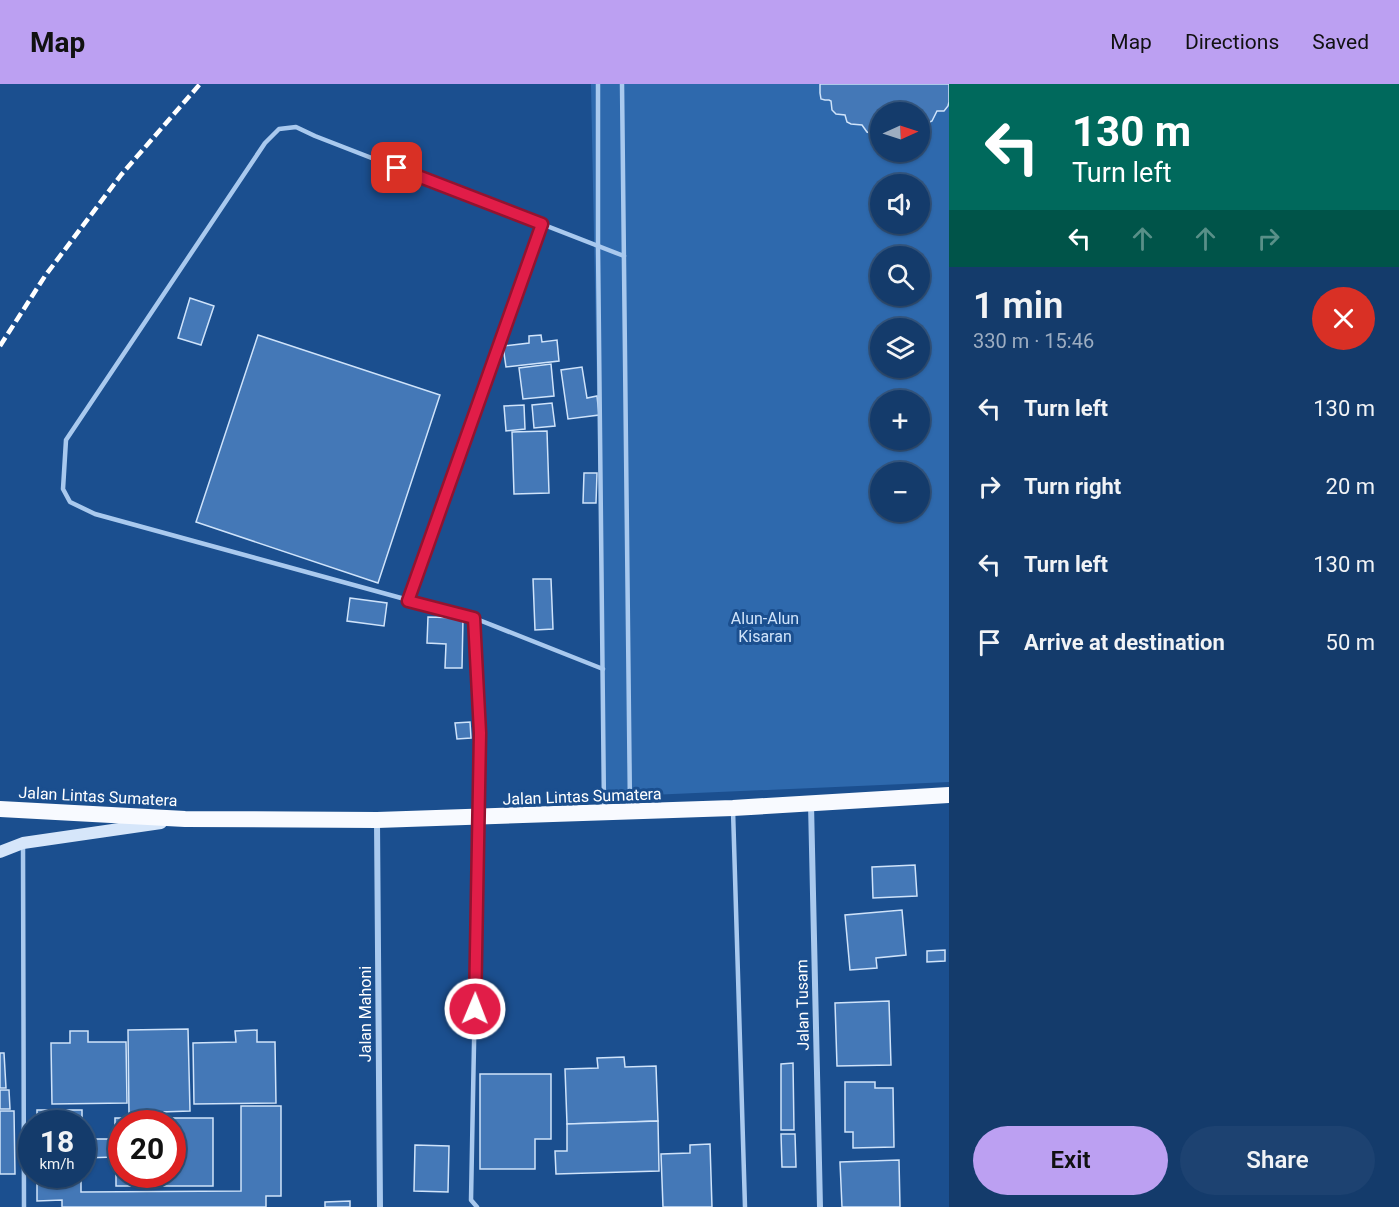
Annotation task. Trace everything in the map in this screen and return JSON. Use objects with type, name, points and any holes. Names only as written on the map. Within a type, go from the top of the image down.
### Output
[{"type":"highway","name":"Jalan Lintas Sumatera","points":[[0,809],[185,819],[377,820],[733,808],[949,795]]},
{"type":"main road","points":[[0,820],[18,810]]},
{"type":"main road","points":[[0,852],[23,843],[185,819]]},
{"type":"street","name":"Jalan Tusam","points":[[811,803],[820,1207]]},
{"type":"street","name":"Jalan Mahoni","points":[[377,820],[380,1207]]},
{"type":"lane","points":[[598,84],[604,813]]},
{"type":"lane","points":[[622,84],[630,812]]},
{"type":"lane","points":[[603,669],[474,618],[106,517],[70,502],[63,489],[66,440],[265,143],[279,129],[296,127],[624,256]]},
{"type":"lane","points":[[408,601],[542,224]]},
{"type":"lane","points":[[474,618],[480,733],[471,1200],[477,1207]]},
{"type":"lane","points":[[733,808],[745,1207]]},
{"type":"lane","points":[[23,843],[24,1207]]},
{"type":"green space","name":"Alun-Alun Kisaran","points":[[591,84],[949,84],[949,782],[605,797]]},
{"type":"building","points":[[820,84],[949,84],[949,102],[944,111],[937,111],[930,122],[930,102],[870,102],[870,133],[862,125],[847,122],[845,115],[836,114],[832,110],[831,101],[821,99]]},
{"type":"building","points":[[190,298],[214,306],[201,345],[178,338]]},
{"type":"building","points":[[258,335],[440,395],[378,583],[196,522]]},
{"type":"building","points":[[541,335],[542,342],[557,340],[559,361],[506,367],[503,346],[529,343],[529,336]]},
{"type":"building","points":[[551,364],[554,396],[523,399],[519,368]]},
{"type":"building","points":[[582,367],[587,398],[597,396],[599,415],[568,419],[561,370]]},
{"type":"building","points":[[552,403],[555,426],[534,428],[532,405]]},
{"type":"building","points":[[524,405],[525,429],[506,431],[504,406]]},
{"type":"building","points":[[547,431],[549,493],[514,494],[512,432]]},
{"type":"building","points":[[584,473],[597,473],[596,503],[583,503]]},
{"type":"building","points":[[533,579],[551,579],[553,629],[535,630]]},
{"type":"building","points":[[350,598],[387,603],[384,626],[347,621]]},
{"type":"building","points":[[428,617],[463,618],[462,668],[445,668],[446,644],[427,643]]},
{"type":"building","points":[[470,722],[471,738],[457,739],[455,723]]},
{"type":"building","points":[[915,865],[917,896],[873,898],[872,867]]},
{"type":"building","points":[[902,910],[906,955],[876,958],[877,968],[850,970],[845,915]]},
{"type":"building","points":[[945,950],[945,961],[927,962],[927,951]]},
{"type":"building","points":[[889,1001],[891,1065],[837,1066],[835,1003]]},
{"type":"building","points":[[188,1029],[190,1111],[129,1110],[128,1030]]},
{"type":"building","points":[[257,1030],[257,1042],[275,1042],[276,1103],[194,1104],[193,1043],[236,1042],[235,1031]]},
{"type":"building","points":[[70,1031],[88,1031],[88,1042],[126,1042],[127,1103],[52,1104],[51,1043],[70,1043]]},
{"type":"building","points":[[0,1053],[4,1053],[6,1088],[0,1088]]},
{"type":"building","points":[[624,1057],[625,1067],[656,1066],[658,1121],[567,1124],[565,1069],[598,1068],[597,1058]]},
{"type":"building","points":[[793,1063],[794,1130],[781,1130],[781,1064]]},
{"type":"building","points":[[480,1074],[551,1074],[551,1139],[535,1139],[535,1169],[480,1169]]},
{"type":"building","points":[[845,1082],[875,1082],[875,1088],[893,1088],[894,1147],[853,1148],[853,1132],[845,1132]]},
{"type":"building","points":[[0,1090],[9,1090],[10,1109],[0,1109]]},
{"type":"building","points":[[241,1106],[281,1106],[281,1196],[266,1196],[266,1207],[62,1207],[62,1200],[37,1201],[37,1188],[81,1188],[81,1192],[241,1191]]},
{"type":"building","points":[[0,1111],[14,1111],[15,1174],[0,1174]]},
{"type":"building","points":[[186,1118],[213,1118],[213,1186],[186,1186]]},
{"type":"building","points":[[658,1121],[659,1171],[556,1174],[555,1151],[567,1151],[567,1124]]},
{"type":"building","points":[[781,1134],[795,1134],[796,1167],[782,1167]]},
{"type":"building","points":[[96,1139],[108,1139],[108,1157],[96,1158]]},
{"type":"building","points":[[710,1144],[712,1207],[663,1207],[661,1154],[690,1153],[690,1145]]},
{"type":"building","points":[[415,1145],[449,1146],[448,1192],[414,1191]]},
{"type":"building","points":[[899,1160],[900,1207],[842,1207],[840,1162]]},
{"type":"building","points":[[350,1201],[350,1207],[325,1207],[325,1202]]},
{"type":"railway","points":[[0,346],[45,276],[121,175],[200,84]]},
{"type":"route","points":[[397,168],[542,224],[408,601],[474,618],[480,733],[475,1009]]}]
